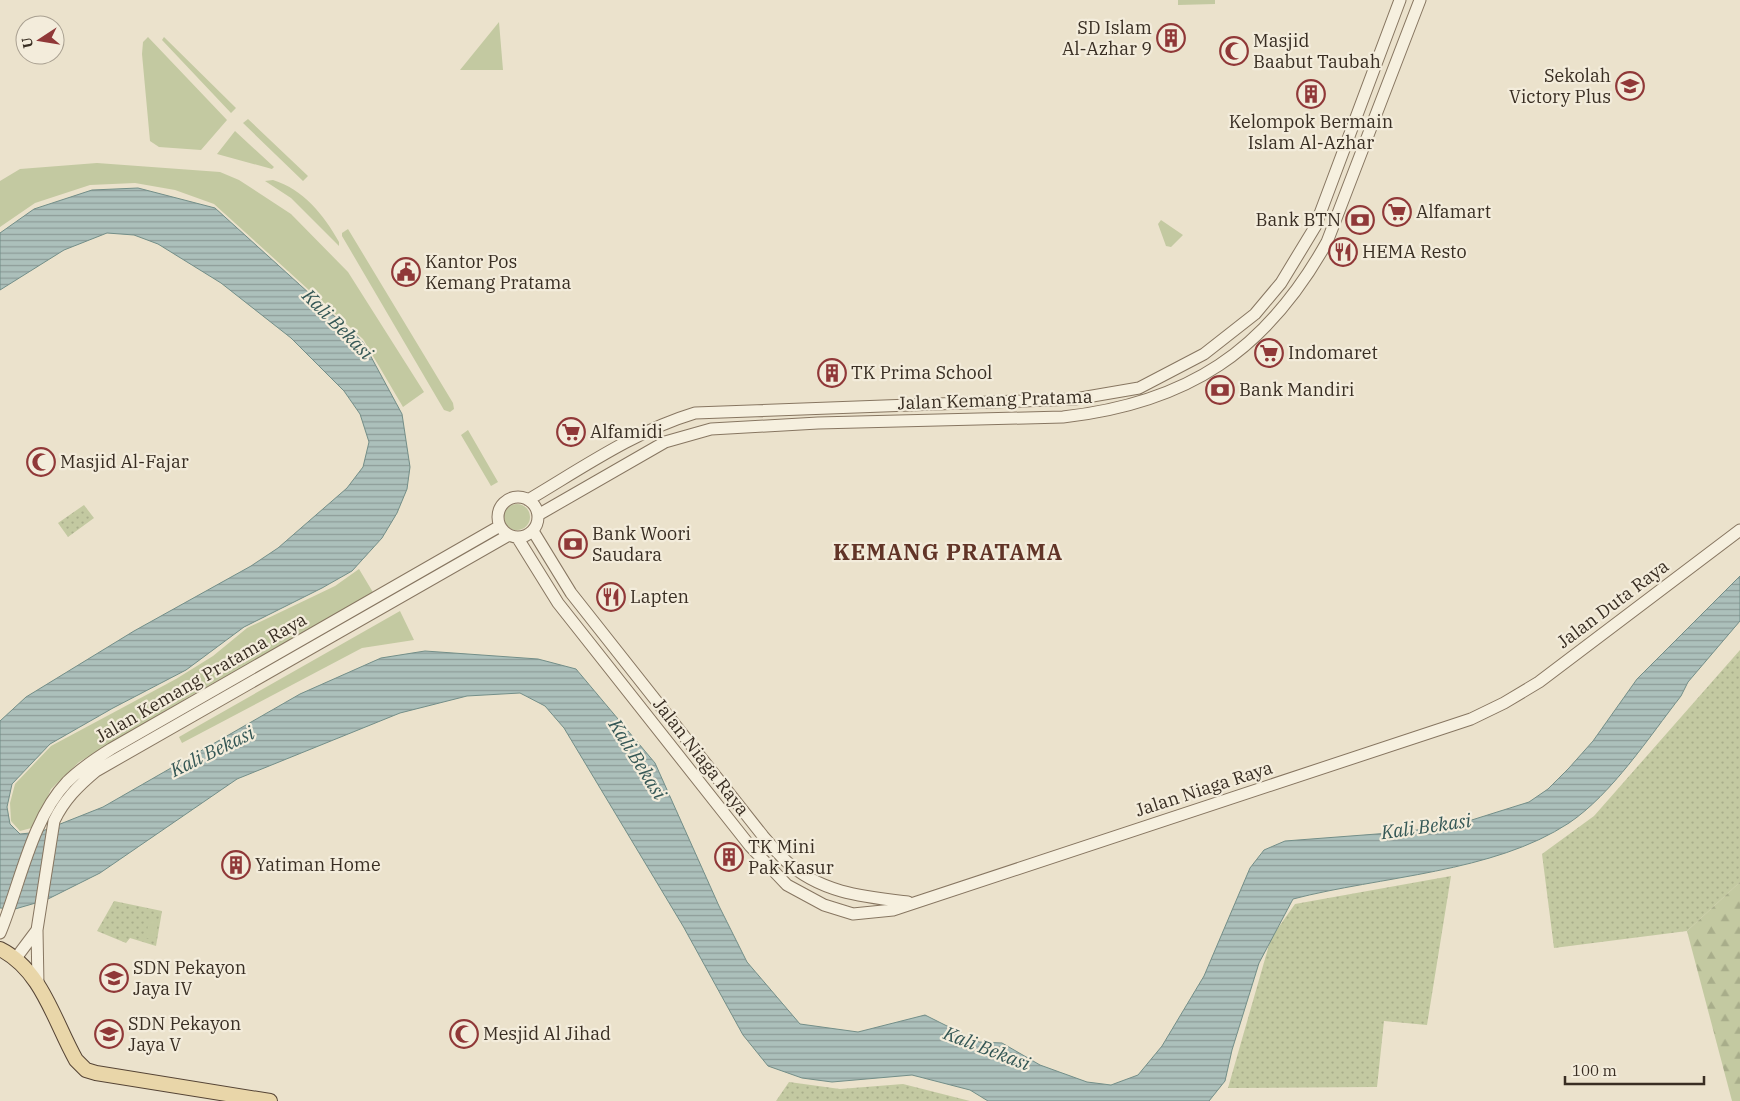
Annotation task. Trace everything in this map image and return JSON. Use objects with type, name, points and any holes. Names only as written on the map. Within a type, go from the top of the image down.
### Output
[{"type":"main road","points":[[0,949],[16,958],[38,985],[73,1055],[86,1070],[148,1082],[270,1101]]},
{"type":"street","name":"Jalan Kemang Pratama","points":[[528,500],[642,433],[669,421],[695,413],[1075,399],[1139,388],[1187,364],[1221,343],[1255,314],[1281,283],[1299,256],[1315,226],[1400,0]]},
{"type":"street","name":"Jalan Kemang Pratama","points":[[538,515],[665,442],[711,429],[818,423],[1064,417],[1099,413],[1144,402],[1199,378],[1256,338],[1286,304],[1311,270],[1327,242],[1420,0]]},
{"type":"street","points":[[515,497],[528,500],[536,509],[538,515],[533,530],[526,536],[513,536],[500,526],[498,513],[507,500],[515,497]]},
{"type":"street","name":"Jalan Kemang Pratama Raya","points":[[0,933],[42,820],[68,782],[95,759],[500,526]]},
{"type":"street","name":"Jalan Niaga Raya","points":[[533,530],[571,593],[763,836],[787,862],[838,891],[858,897],[912,902]]},
{"type":"street","name":"Jalan Duta Raya","points":[[1504,703],[1539,682],[1740,530]]},
{"type":"street","name":"Jalan Kemang Pratama Raya","points":[[38,985],[38,927],[54,821],[60,808],[73,790],[96,771],[513,536]]},
{"type":"street","name":"Jalan Niaga Raya","points":[[513,536],[558,603],[750,846],[787,885],[824,905],[853,914],[893,910],[912,902],[1448,727],[1504,703]]},
{"type":"street","name":"Jalan Kemang Pratama Raya","points":[[16,958],[38,927]]},
{"type":"green space","points":[[1178,0],[1215,0],[1215,4],[1178,5]]},
{"type":"green space","points":[[499,22],[503,70],[460,70]]},
{"type":"green space","points":[[148,37],[227,120],[201,150],[159,147],[150,141],[142,54],[143,42]]},
{"type":"green space","points":[[164,37],[236,108],[231,113],[162,40]]},
{"type":"green space","points":[[248,119],[308,176],[303,181],[243,123]]},
{"type":"green space","points":[[235,131],[274,167],[272,169],[217,154]]},
{"type":"green space","points":[[97,163],[220,172],[239,180],[291,214],[348,272],[424,392],[403,407],[363,339],[214,204],[175,190],[135,183],[90,185],[35,203],[0,227],[0,181],[20,169]]},
{"type":"green space","points":[[273,180],[294,190],[312,204],[327,222],[339,242],[339,246],[291,198],[265,181]]},
{"type":"green space","points":[[1161,220],[1183,235],[1171,247],[1166,246],[1158,224]]},
{"type":"green space","points":[[348,229],[453,403],[454,409],[450,412],[444,410],[342,236],[342,233]]},
{"type":"green space","points":[[468,430],[498,482],[491,486],[461,435]]},
{"type":"green space","points":[[517,504],[526,508],[530,517],[526,526],[517,530],[508,526],[504,517],[508,508]]},
{"type":"green space","points":[[84,505],[94,518],[68,537],[58,523]]},
{"type":"green space","points":[[359,569],[374,594],[192,695],[79,762],[51,789],[35,827],[20,831],[11,821],[10,803],[15,784],[51,746],[176,679],[213,656],[247,628],[335,586]]},
{"type":"green space","points":[[400,611],[414,640],[362,648],[182,743],[179,737]]},
{"type":"green space","points":[[1740,650],[1740,882],[1687,931],[1554,948],[1542,854],[1594,816]]},
{"type":"green space","points":[[1451,876],[1427,1025],[1384,1021],[1377,1087],[1228,1088],[1271,938],[1295,904]]},
{"type":"green space","points":[[1740,882],[1740,1101],[1732,1101],[1687,931]]},
{"type":"green space","points":[[114,901],[162,911],[156,946],[130,938],[126,943],[97,931]]},
{"type":"green space","points":[[149,919],[158,920],[156,939],[146,938]]},
{"type":"green space","points":[[789,1082],[840,1089],[903,1084],[970,1101],[776,1101]]},
{"type":"water","name":"Kali Bekasi","points":[[138,188],[215,208],[363,342],[402,414],[410,467],[407,489],[397,513],[382,538],[352,571],[244,627],[186,670],[113,708],[50,744],[12,784],[7,807],[10,824],[20,834],[40,832],[103,807],[300,694],[381,658],[425,651],[538,659],[576,669],[655,763],[719,906],[747,962],[800,1024],[858,1032],[925,1015],[979,1042],[1002,1043],[1040,1065],[1087,1082],[1111,1085],[1138,1075],[1162,1046],[1204,976],[1250,868],[1264,850],[1285,841],[1403,832],[1459,824],[1529,802],[1548,789],[1569,768],[1593,741],[1637,679],[1740,576],[1740,621],[1688,682],[1681,696],[1615,781],[1585,811],[1569,823],[1539,840],[1506,853],[1471,863],[1293,899],[1259,963],[1232,1050],[1225,1081],[1209,1101],[988,1101],[970,1090],[912,1075],[832,1082],[802,1078],[768,1066],[743,1035],[683,926],[564,728],[545,706],[520,693],[467,696],[400,713],[237,779],[100,873],[46,900],[15,909],[0,908],[0,721],[26,697],[134,631],[251,566],[278,548],[347,488],[363,467],[369,442],[360,414],[344,391],[291,338],[221,283],[158,244],[134,235],[107,233],[64,250],[0,290],[0,233],[34,209],[92,190]]},
{"type":"place","name":"SD Islam Al-Azhar 9","points":[[1171,38]]},
{"type":"place","name":"Masjid Baabut Taubah","points":[[1234,51]]},
{"type":"place","name":"Sekolah Victory Plus","points":[[1630,86]]},
{"type":"place","name":"Kelompok Bermain Islam Al-Azhar","points":[[1311,94]]},
{"type":"place","name":"Alfamart","points":[[1397,212]]},
{"type":"place","name":"Bank BTN","points":[[1360,220]]},
{"type":"place","name":"HEMA Resto","points":[[1343,252]]},
{"type":"place","name":"Kantor Pos Kemang Pratama","points":[[406,272]]},
{"type":"place","name":"Indomaret","points":[[1269,353]]},
{"type":"place","name":"TK Prima School","points":[[832,373]]},
{"type":"place","name":"Bank Mandiri","points":[[1220,390]]},
{"type":"place","name":"Alfamidi","points":[[571,432]]},
{"type":"place","name":"Masjid Al-Fajar","points":[[41,462]]},
{"type":"place","name":"Bank Woori Saudara","points":[[573,544]]},
{"type":"place","name":"Lapten","points":[[611,597]]},
{"type":"place","name":"TK Mini Pak Kasur","points":[[729,857]]},
{"type":"place","name":"Yatiman Home","points":[[236,865]]},
{"type":"place","name":"SDN Pekayon Jaya IV","points":[[114,978]]},
{"type":"place","name":"SDN Pekayon Jaya V","points":[[109,1034]]},
{"type":"place","name":"Mesjid Al Jihad","points":[[464,1034]]},
{"type":"district","name":"KEMANG PRATAMA","points":[[948,552]]}]
